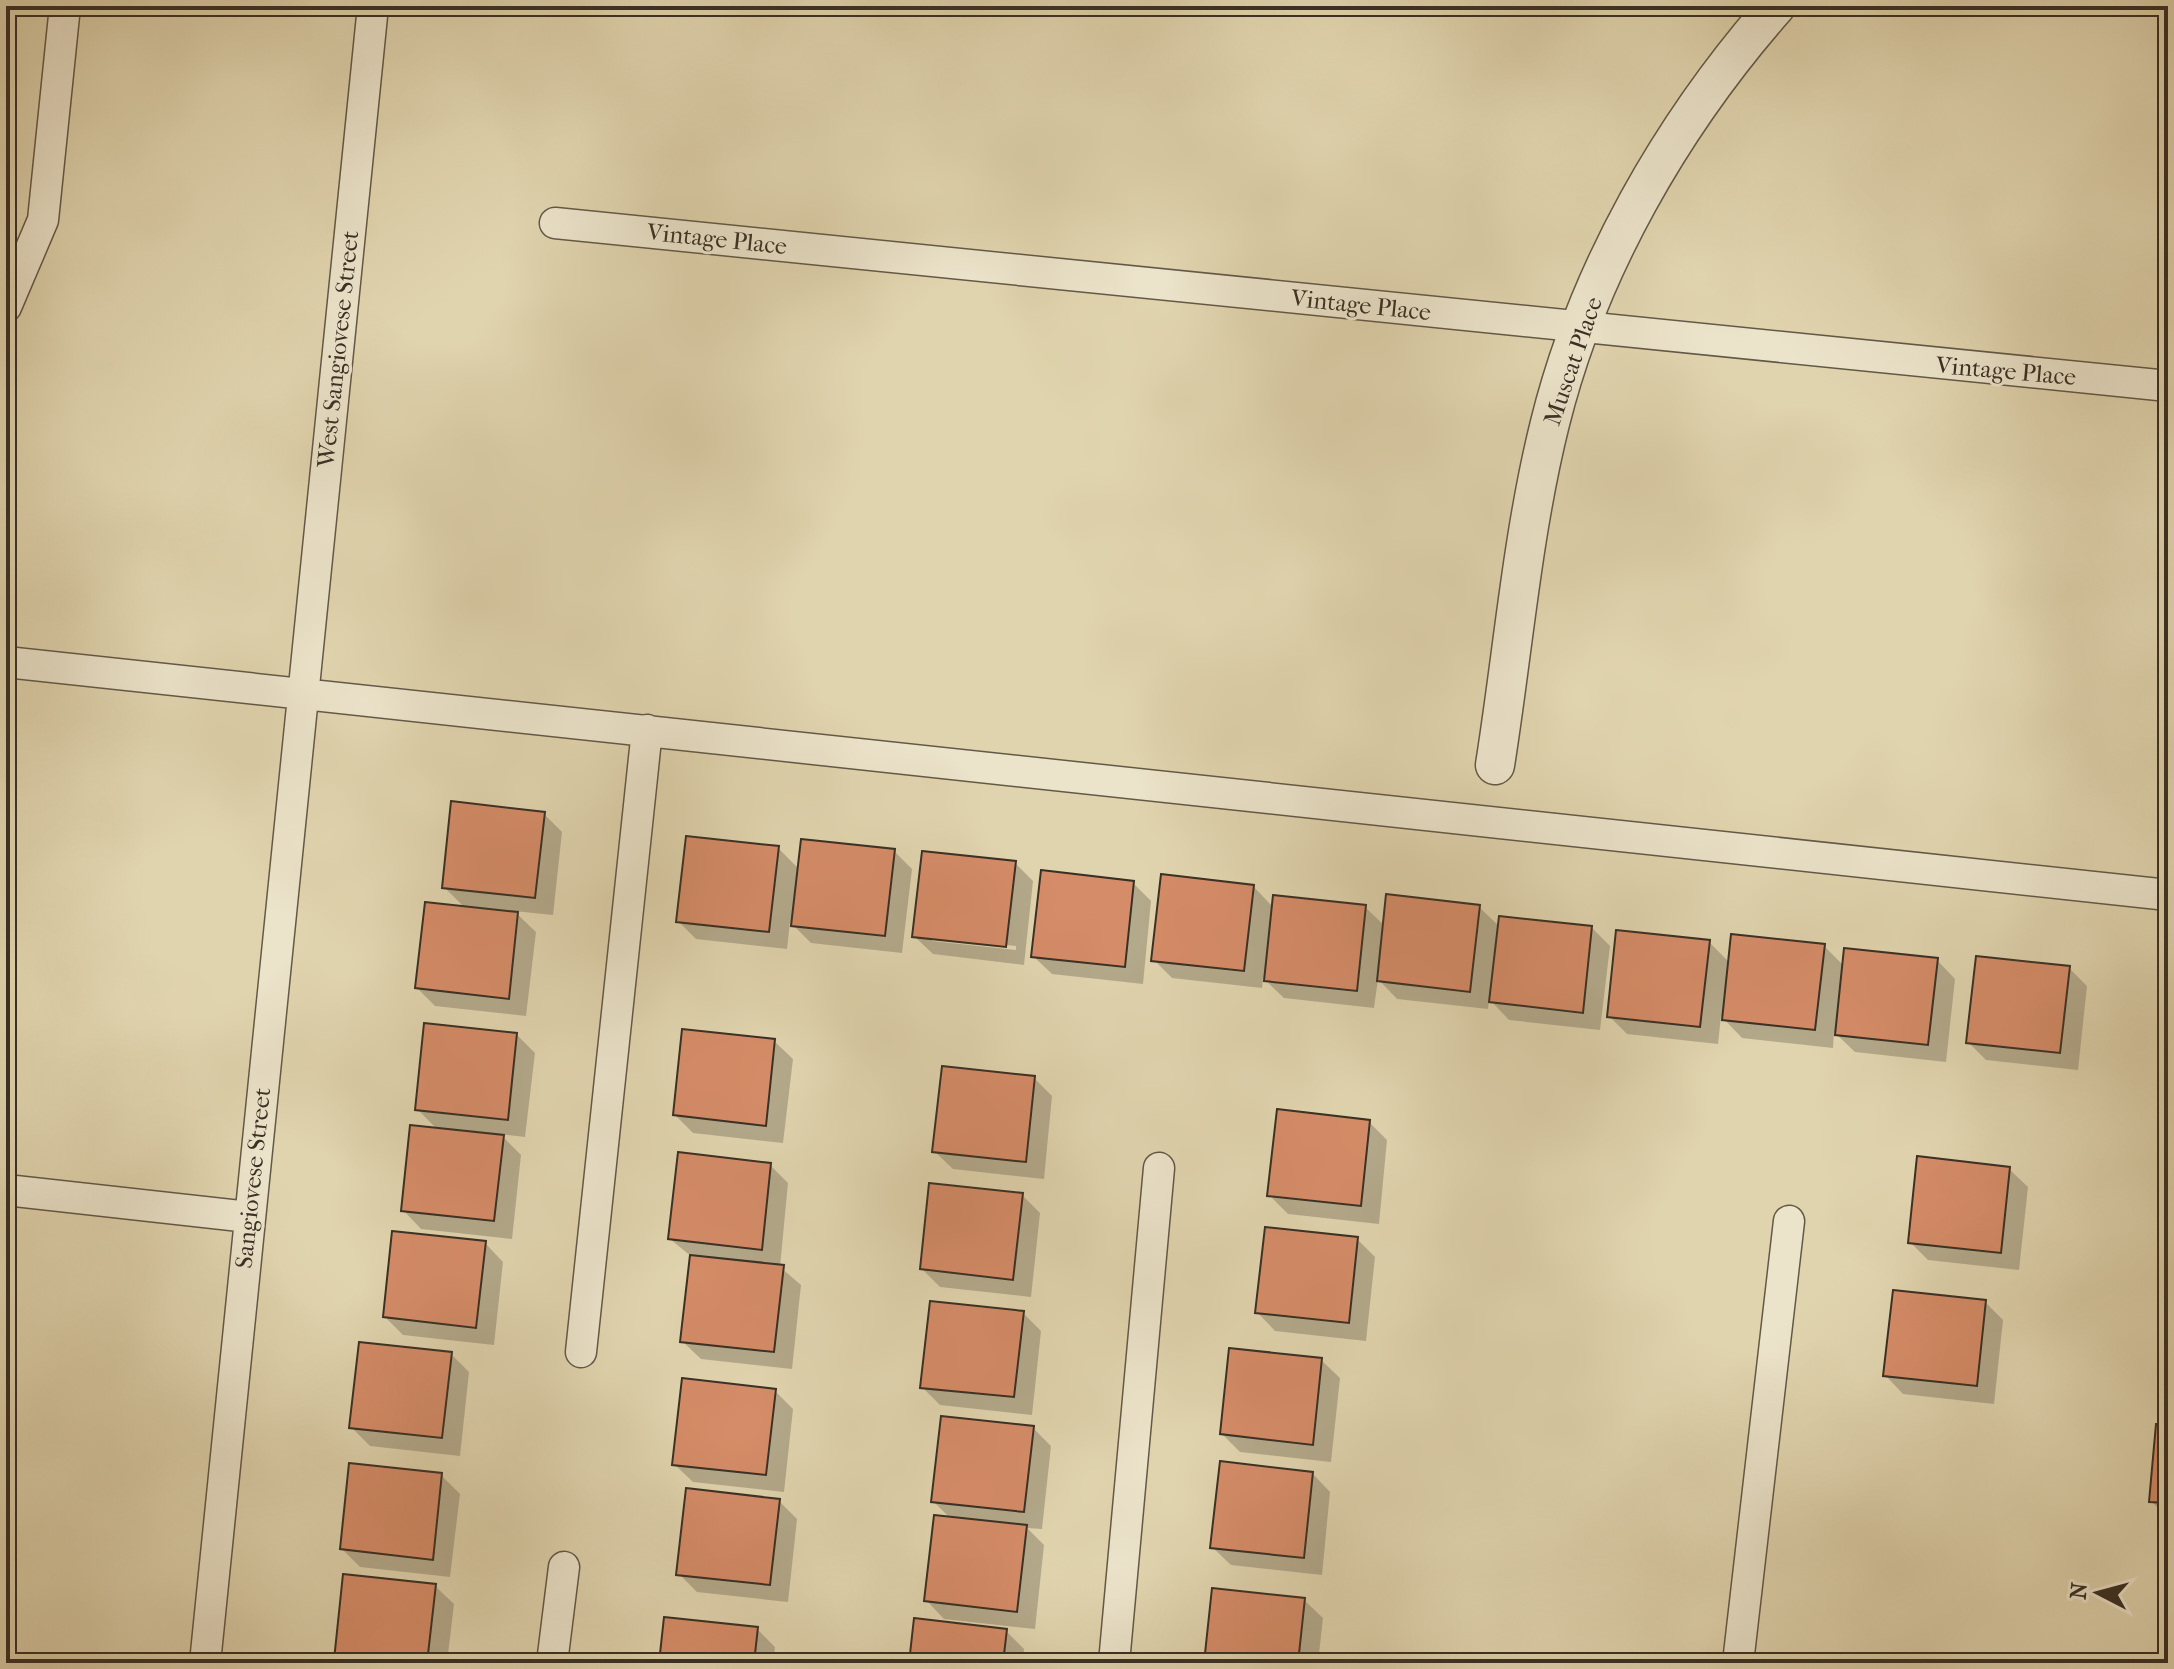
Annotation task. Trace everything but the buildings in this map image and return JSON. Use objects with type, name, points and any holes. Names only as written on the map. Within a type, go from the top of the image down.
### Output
[{"type":"street","points":[[6,307],[43,220],[65,6]]},
{"type":"street","name":"West Sangiovese Street","points":[[303,693],[373,6]]},
{"type":"street","name":"Muscat Place","points":[[1495,765],[1534,496],[1550,421],[1581,328],[1656,170],[1726,67],[1776,6]]},
{"type":"street","name":"Vintage Place","points":[[555,223],[2168,386]]},
{"type":"street","points":[[6,662],[2168,895]]},
{"type":"street","name":"Sangiovese Street","points":[[205,1663],[303,693]]},
{"type":"street","points":[[581,1352],[647,730]]},
{"type":"street","points":[[1114,1663],[1159,1168]]},
{"type":"street","points":[[6,1190],[249,1217]]},
{"type":"street","points":[[1738,1663],[1789,1221]]},
{"type":"street","points":[[552,1663],[564,1567]]}]
